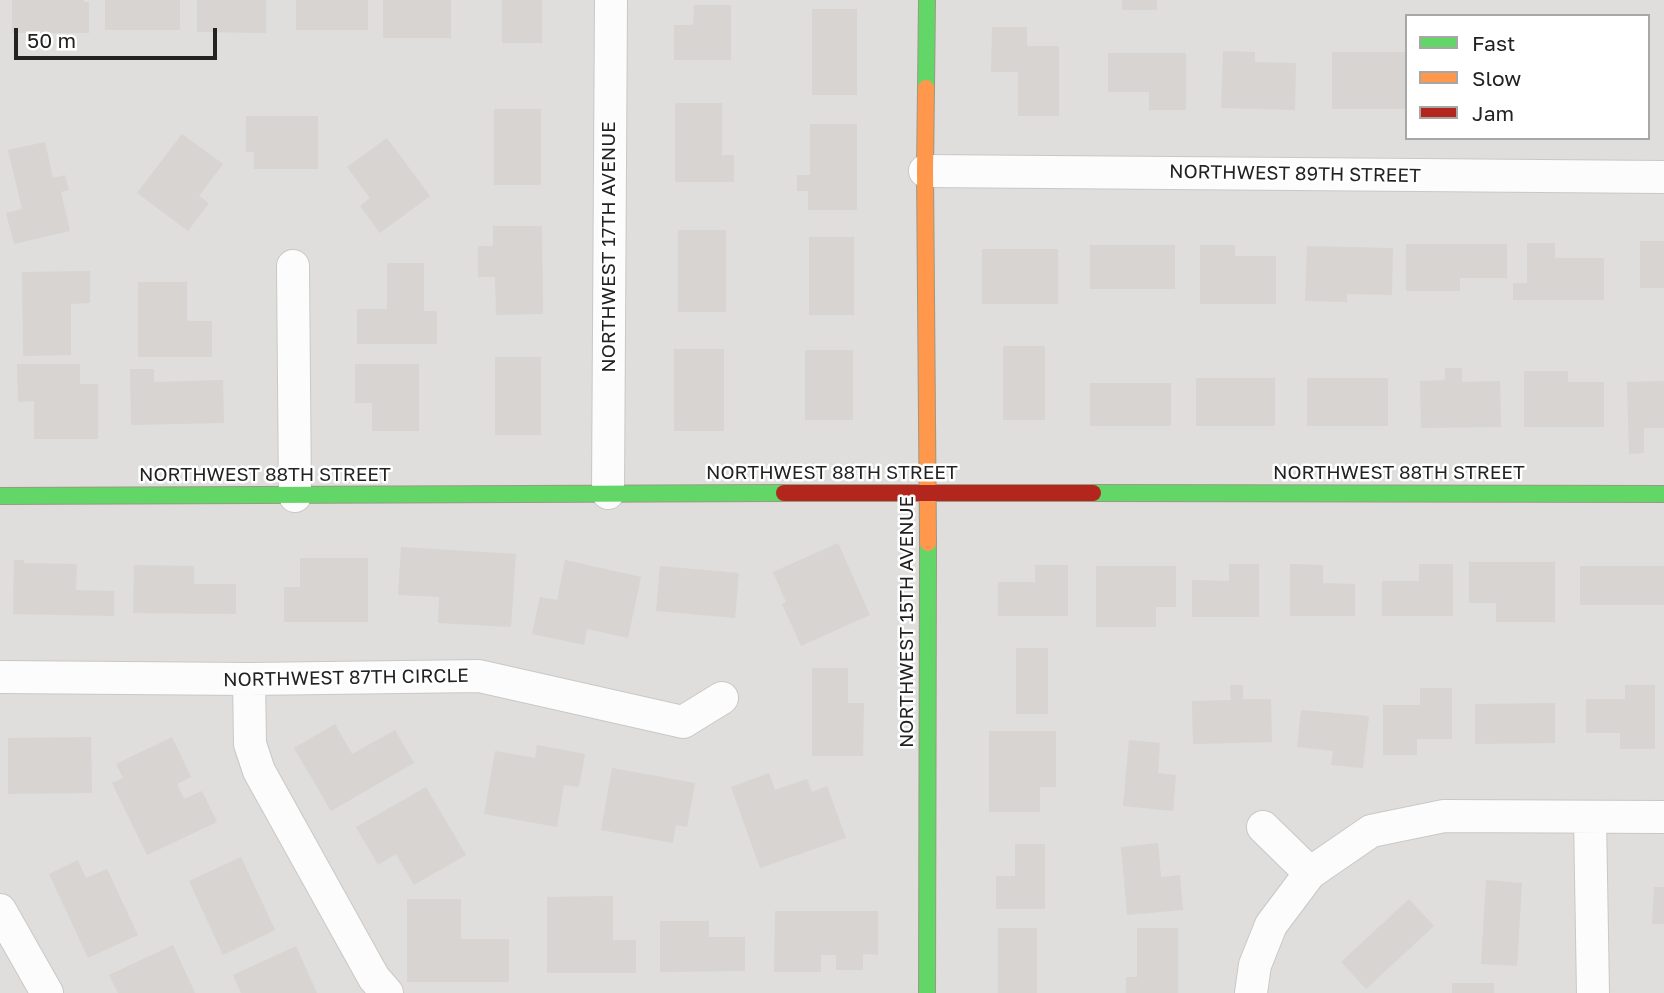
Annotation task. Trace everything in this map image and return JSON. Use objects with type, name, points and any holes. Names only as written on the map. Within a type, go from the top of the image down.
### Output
[{"type":"street","name":"NORTHWEST 17TH AVENUE","points":[[608,493],[611,0]]},
{"type":"street","name":"NORTHWEST 15TH AVENUE","points":[[927,0],[927,993]]},
{"type":"street","name":"NORTHWEST 89TH STREET","points":[[925,171],[1664,177]]},
{"type":"street","points":[[293,266],[295,496]]},
{"type":"street","name":"NORTHWEST 88TH STREET","points":[[0,496],[608,493],[1664,494]]},
{"type":"street","name":"NORTHWEST 87TH CIRCLE","points":[[0,677],[249,679],[479,676],[683,722],[722,698]]},
{"type":"street","points":[[249,679],[250,744],[259,771],[374,978],[387,993]]},
{"type":"street","points":[[1251,993],[1255,965],[1272,925],[1310,873],[1371,831],[1444,816],[1664,817]]},
{"type":"street","points":[[1590,817],[1593,993]]},
{"type":"street","points":[[1263,827],[1310,873]]},
{"type":"street","points":[[0,910],[47,993]]},
{"type":"shaded area","points":[[0,0],[1664,0],[1664,993],[0,993]]},
{"type":"building","points":[[12,0],[89,2],[89,33],[12,33]]},
{"type":"building","points":[[105,0],[180,0],[180,30],[105,30]]},
{"type":"building","points":[[197,0],[266,0],[266,33],[197,32]]},
{"type":"building","points":[[296,0],[368,0],[368,30],[296,30]]},
{"type":"building","points":[[383,0],[451,0],[451,38],[383,38]]},
{"type":"building","points":[[502,0],[542,0],[542,43],[502,43]]},
{"type":"building","points":[[1122,0],[1157,0],[1157,10],[1122,10]]},
{"type":"building","points":[[694,5],[731,5],[731,60],[674,60],[674,25],[693,25]]},
{"type":"building","points":[[812,9],[857,9],[857,95],[812,95]]},
{"type":"building","points":[[992,27],[1027,27],[1027,46],[1059,46],[1059,116],[1018,116],[1018,72],[991,72]]},
{"type":"building","points":[[1223,51],[1255,52],[1255,62],[1296,63],[1295,110],[1221,108]]},
{"type":"building","points":[[1332,52],[1405,52],[1405,109],[1332,109]]},
{"type":"building","points":[[1108,53],[1186,53],[1186,110],[1149,110],[1149,92],[1108,92]]},
{"type":"building","points":[[675,103],[722,103],[722,155],[734,155],[734,182],[675,182]]},
{"type":"building","points":[[494,109],[541,109],[541,185],[494,185]]},
{"type":"building","points":[[246,116],[318,116],[318,169],[254,169],[254,152],[246,152]]},
{"type":"building","points":[[810,124],[857,124],[857,210],[808,210],[808,191],[797,191],[797,175],[810,175]]},
{"type":"building","points":[[182,134],[223,164],[199,196],[209,203],[188,231],[137,193]]},
{"type":"building","points":[[387,138],[430,196],[380,233],[360,206],[370,198],[347,167]]},
{"type":"building","points":[[45,142],[53,178],[65,175],[69,190],[61,192],[70,231],[14,244],[6,213],[22,209],[8,150]]},
{"type":"building","points":[[493,226],[542,226],[543,314],[496,315],[495,277],[478,277],[478,246],[493,246]]},
{"type":"building","points":[[678,230],[726,230],[726,312],[678,312]]},
{"type":"building","points":[[809,237],[854,237],[854,315],[809,315]]},
{"type":"building","points":[[1640,241],[1664,241],[1664,288],[1640,288]]},
{"type":"building","points":[[1527,243],[1555,243],[1555,258],[1604,258],[1604,300],[1513,300],[1513,283],[1527,283]]},
{"type":"building","points":[[1406,244],[1507,244],[1507,278],[1460,278],[1460,291],[1406,291]]},
{"type":"building","points":[[1090,245],[1175,245],[1175,289],[1090,289]]},
{"type":"building","points":[[1200,245],[1235,245],[1235,256],[1276,256],[1276,304],[1200,304]]},
{"type":"building","points":[[1307,246],[1393,248],[1392,295],[1347,294],[1347,302],[1305,301]]},
{"type":"building","points":[[982,249],[1058,249],[1058,304],[982,304]]},
{"type":"building","points":[[387,263],[424,263],[424,311],[437,311],[437,344],[357,344],[357,309],[387,309]]},
{"type":"building","points":[[90,271],[90,303],[71,304],[71,355],[23,356],[22,272]]},
{"type":"building","points":[[138,282],[187,282],[187,321],[212,321],[212,357],[138,357]]},
{"type":"building","points":[[1003,346],[1045,346],[1045,420],[1003,420]]},
{"type":"building","points":[[674,349],[724,349],[724,431],[674,431]]},
{"type":"building","points":[[805,350],[853,350],[853,420],[805,420]]},
{"type":"building","points":[[495,357],[541,357],[541,435],[495,435]]},
{"type":"building","points":[[17,364],[80,364],[80,384],[98,384],[98,439],[34,439],[34,401],[18,402]]},
{"type":"building","points":[[355,364],[419,364],[419,431],[372,431],[372,403],[355,403]]},
{"type":"building","points":[[1445,368],[1462,368],[1462,382],[1500,381],[1501,427],[1421,428],[1420,381],[1445,380]]},
{"type":"building","points":[[130,369],[154,369],[154,382],[223,380],[224,423],[131,425]]},
{"type":"building","points":[[1524,371],[1568,371],[1568,382],[1604,382],[1604,427],[1524,427]]},
{"type":"building","points":[[1196,378],[1275,378],[1275,426],[1196,426]]},
{"type":"building","points":[[1307,378],[1388,378],[1388,426],[1307,426]]},
{"type":"building","points":[[1664,381],[1664,428],[1644,428],[1644,453],[1629,454],[1627,382]]},
{"type":"building","points":[[1090,383],[1171,383],[1171,426],[1090,426]]},
{"type":"building","points":[[838,543],[870,615],[801,646],[782,604],[786,602],[773,572]]},
{"type":"building","points":[[401,547],[516,554],[511,627],[438,623],[439,597],[398,595]]},
{"type":"building","points":[[300,558],[368,558],[368,622],[284,622],[284,587],[300,587]]},
{"type":"building","points":[[14,560],[24,560],[24,563],[77,564],[76,590],[114,591],[114,616],[13,614]]},
{"type":"building","points":[[565,560],[641,577],[628,638],[587,629],[584,645],[532,634],[540,597],[557,600]]},
{"type":"building","points":[[1469,562],[1555,562],[1555,622],[1496,622],[1496,603],[1469,603]]},
{"type":"building","points":[[1229,564],[1259,564],[1259,617],[1192,617],[1192,580],[1229,581]]},
{"type":"building","points":[[1290,564],[1323,565],[1323,583],[1355,584],[1355,616],[1290,616]]},
{"type":"building","points":[[1419,564],[1453,564],[1453,616],[1382,616],[1382,581],[1419,581]]},
{"type":"building","points":[[134,565],[194,566],[194,584],[236,584],[236,614],[133,613]]},
{"type":"building","points":[[1035,565],[1068,565],[1068,616],[998,616],[998,582],[1035,582]]},
{"type":"building","points":[[660,566],[739,573],[735,618],[656,611]]},
{"type":"building","points":[[1096,566],[1176,566],[1176,607],[1156,607],[1156,627],[1096,627]]},
{"type":"building","points":[[1580,566],[1664,566],[1664,605],[1580,605]]},
{"type":"building","points":[[1016,648],[1048,648],[1048,714],[1016,714]]},
{"type":"building","points":[[812,668],[848,668],[848,703],[864,703],[863,756],[812,756]]},
{"type":"building","points":[[1230,685],[1243,685],[1243,699],[1271,699],[1272,742],[1193,744],[1192,701],[1231,700]]},
{"type":"building","points":[[1625,685],[1655,685],[1655,749],[1620,749],[1620,733],[1586,733],[1586,699],[1625,699]]},
{"type":"building","points":[[1420,688],[1452,688],[1452,739],[1417,739],[1417,755],[1383,755],[1383,705],[1420,705]]},
{"type":"building","points":[[1555,703],[1555,743],[1475,744],[1475,704]]},
{"type":"building","points":[[1301,710],[1369,716],[1363,768],[1331,765],[1333,751],[1297,747]]},
{"type":"building","points":[[335,724],[352,754],[395,730],[414,763],[331,811],[294,748]]},
{"type":"building","points":[[989,731],[1056,731],[1056,787],[1040,787],[1040,812],[989,812]]},
{"type":"building","points":[[91,737],[92,793],[8,794],[8,738]]},
{"type":"building","points":[[172,737],[191,777],[177,784],[184,799],[202,791],[217,822],[147,855],[112,783],[123,778],[116,764]]},
{"type":"building","points":[[1129,740],[1160,743],[1158,773],[1176,775],[1173,811],[1123,806]]},
{"type":"building","points":[[537,745],[585,754],[579,787],[564,785],[557,827],[484,814],[495,751],[535,758]]},
{"type":"building","points":[[612,768],[695,783],[687,827],[676,825],[673,843],[601,830]]},
{"type":"building","points":[[769,773],[775,790],[807,779],[812,792],[827,786],[846,838],[760,868],[731,787]]},
{"type":"building","points":[[426,787],[466,855],[414,885],[396,854],[378,865],[356,827]]},
{"type":"building","points":[[1158,843],[1161,877],[1180,875],[1183,910],[1127,915],[1121,847]]},
{"type":"building","points":[[1015,844],[1045,844],[1045,909],[996,909],[996,876],[1015,876]]},
{"type":"building","points":[[241,857],[275,930],[223,955],[189,881]]},
{"type":"building","points":[[78,860],[86,878],[107,869],[138,935],[88,958],[49,874]]},
{"type":"building","points":[[1486,880],[1522,883],[1517,966],[1481,964]]},
{"type":"building","points":[[1654,887],[1664,887],[1664,924],[1652,924]]},
{"type":"building","points":[[613,896],[613,940],[636,940],[636,973],[547,973],[547,897]]},
{"type":"building","points":[[407,899],[461,899],[461,939],[509,939],[509,982],[407,982]]},
{"type":"building","points":[[1409,899],[1434,926],[1366,989],[1341,962]]},
{"type":"building","points":[[775,911],[878,911],[878,955],[863,954],[863,970],[836,970],[836,955],[821,955],[821,972],[774,972]]},
{"type":"building","points":[[660,921],[709,921],[709,937],[745,937],[745,971],[660,972]]},
{"type":"building","points":[[998,928],[1037,928],[1037,993],[998,993]]},
{"type":"building","points":[[1137,928],[1178,928],[1178,993],[1126,993],[1126,977],[1137,977]]},
{"type":"building","points":[[173,945],[195,993],[118,993],[109,975]]},
{"type":"building","points":[[296,946],[317,993],[241,993],[233,975]]},
{"type":"building","points":[[1452,983],[1494,983],[1494,993],[1452,993]]},
{"type":"traffic: fast","points":[[926,88],[927,0]]},
{"type":"traffic: fast","points":[[0,496],[784,493]]},
{"type":"traffic: fast","points":[[1093,493],[1664,494]]},
{"type":"traffic: fast","points":[[927,993],[928,543]]},
{"type":"traffic: slow","points":[[926,88],[928,543]]},
{"type":"traffic: jam","points":[[784,493],[1093,493]]}]
